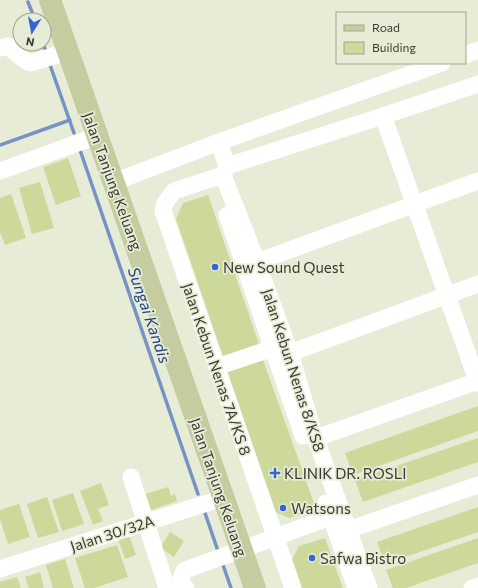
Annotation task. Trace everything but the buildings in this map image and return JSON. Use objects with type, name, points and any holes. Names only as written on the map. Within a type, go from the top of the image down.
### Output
[{"type":"main road","name":"Jalan Tanjung Keluang","points":[[50,0],[53,56],[97,136],[223,498],[224,556],[255,588]]},
{"type":"street","points":[[0,48],[8,46],[15,51],[22,60],[30,63],[53,56]]},
{"type":"street","points":[[466,55],[478,50]]},
{"type":"street","points":[[114,182],[219,142],[439,64]]},
{"type":"street","name":"Jalan Kebun Nenas 7A/KS 8","points":[[293,588],[163,211],[165,203],[174,191],[221,173],[478,84]]},
{"type":"street","points":[[316,438],[478,382],[383,116]]},
{"type":"street","points":[[0,171],[97,136]]},
{"type":"street","points":[[219,142],[221,173],[273,348],[356,588]]},
{"type":"street","name":"Jalan Kebun Nenas 8/KS8","points":[[221,173],[257,262],[290,353],[316,438],[369,588]]},
{"type":"street","points":[[257,262],[478,181]]},
{"type":"street","points":[[290,353],[478,284]]},
{"type":"street","points":[[217,367],[273,348]]},
{"type":"street","points":[[131,477],[167,588]]},
{"type":"street","points":[[348,530],[478,485]]},
{"type":"street","name":"Jalan 30/32A","points":[[0,569],[223,498]]},
{"type":"street","points":[[186,588],[181,580],[182,574],[185,570],[331,516]]},
{"type":"street","points":[[472,588],[478,586]]},
{"type":"waterway","name":"Sungai Kandis","points":[[28,2],[32,12]]},
{"type":"waterway","name":"Sungai Kandis","points":[[49,62],[74,133]]},
{"type":"waterway","points":[[0,145],[70,120]]},
{"type":"waterway","name":"Sungai Kandis","points":[[79,147],[198,494]]},
{"type":"waterway","name":"Sungai Kandis","points":[[205,513],[219,554]]},
{"type":"waterway","name":"Sungai Kandis","points":[[222,562],[231,588]]},
{"type":"place","name":"New Sound Quest","points":[[215,267]]},
{"type":"place","name":"KLINIK DR. ROSLI","points":[[275,473]]},
{"type":"place","name":"Watsons","points":[[283,508]]},
{"type":"place","name":"Safwa Bistro","points":[[312,558]]}]
